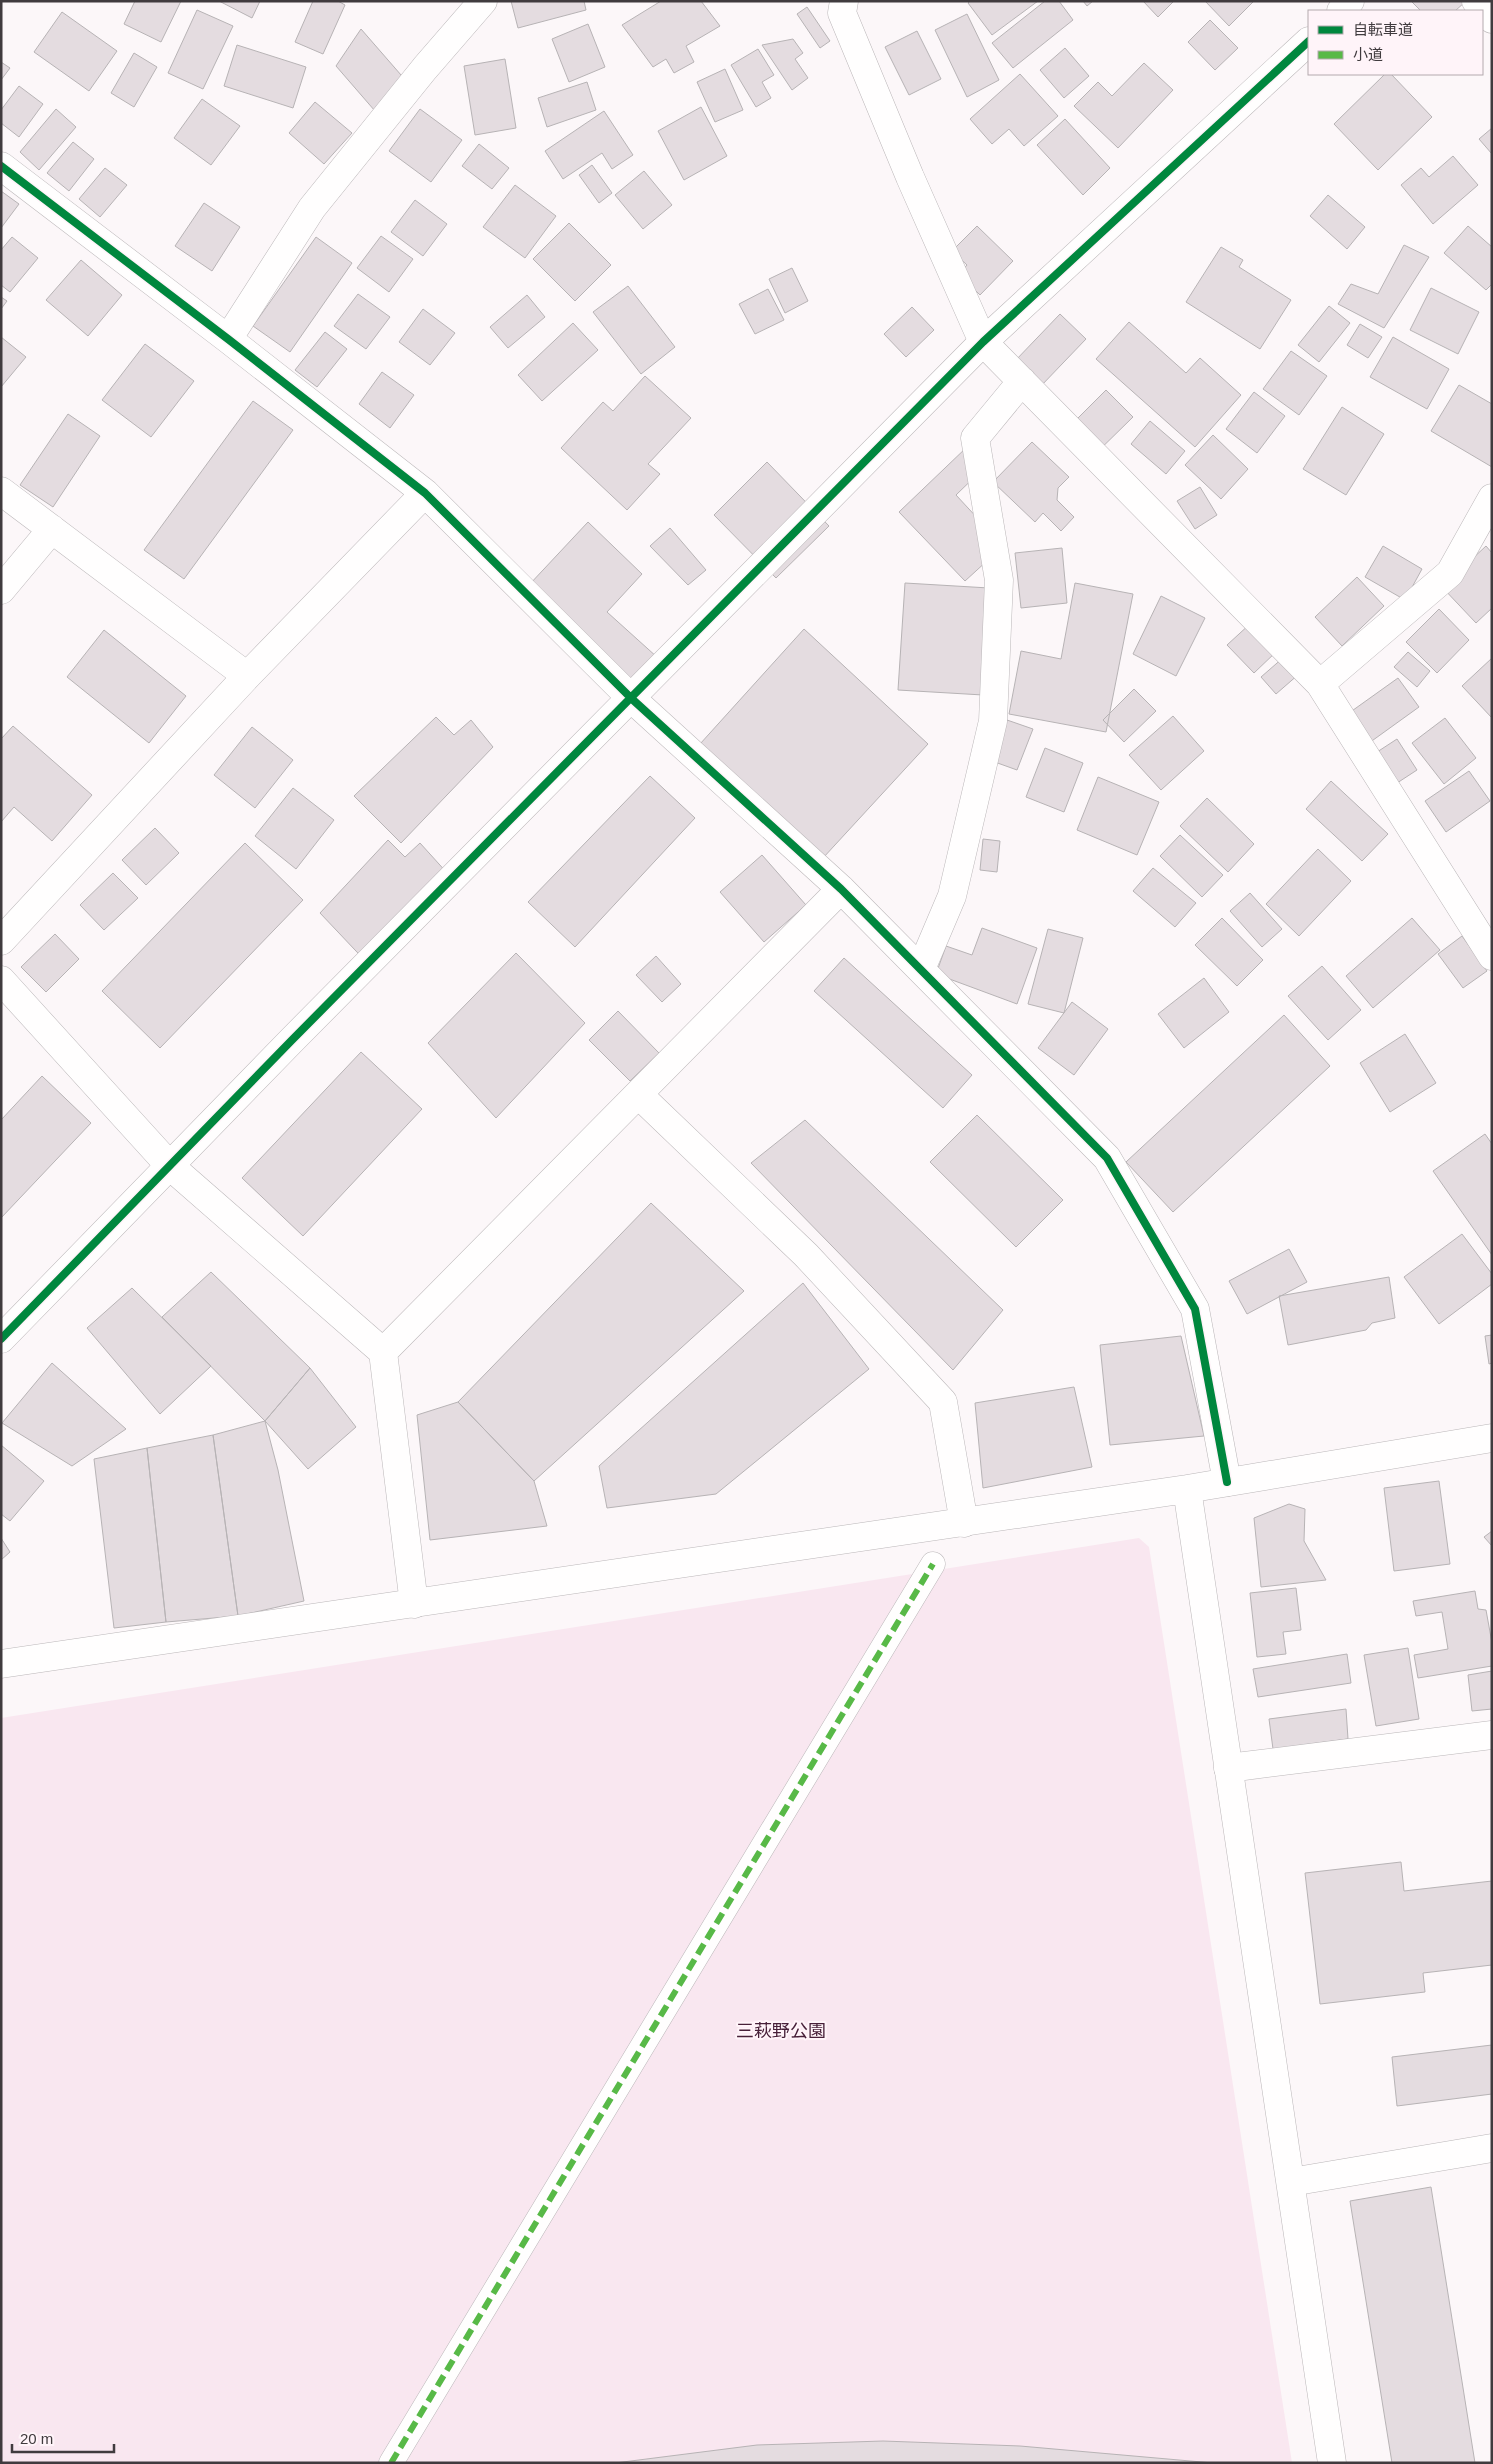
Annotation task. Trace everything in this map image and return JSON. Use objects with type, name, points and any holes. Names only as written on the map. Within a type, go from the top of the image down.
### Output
[{"type":"street","points":[[228,339],[312,208],[425,68],[483,1]]},
{"type":"street","points":[[844,1],[842,13],[910,177],[984,342],[1320,684],[1492,956]]},
{"type":"street","points":[[1476,1],[1492,19]]},
{"type":"street","points":[[1,1339],[298,1033],[632,699],[984,342],[1308,42]]},
{"type":"street","points":[[1,166],[228,339],[425,493],[632,699],[841,889],[1107,1158],[1196,1308],[1227,1482]]},
{"type":"street","points":[[921,969],[952,896],[993,721],[999,580],[974,438],[1022,381]]},
{"type":"street","points":[[1,491],[247,676]]},
{"type":"street","points":[[1,941],[247,676],[425,493]]},
{"type":"street","points":[[1320,684],[1450,573],[1492,498]]},
{"type":"street","points":[[1,590],[52,529]]},
{"type":"street","points":[[383,1352],[841,889]]},
{"type":"street","points":[[1,980],[170,1166],[383,1352],[414,1604]]},
{"type":"street","points":[[639,1095],[806,1255],[943,1402],[964,1523]]},
{"type":"street","points":[[1,1664],[964,1523],[1187,1489],[1492,1438]]},
{"type":"street","points":[[1187,1489],[1332,2463]]},
{"type":"street","points":[[391,2463],[933,1564]]},
{"type":"street","points":[[1228,1768],[1492,1735]]},
{"type":"street","points":[[1291,2182],[1492,2148]]},
{"type":"green space","name":"三萩野公園","points":[[1139,1538],[1149,1547],[1292,2463],[1,2463],[1,1718]]},
{"type":"building","points":[[135,1],[181,1],[161,42],[124,24]]},
{"type":"building","points":[[219,1],[260,1],[252,18]]},
{"type":"building","points":[[313,1],[338,1],[345,5],[323,54],[295,42]]},
{"type":"building","points":[[511,1],[584,1],[586,10],[518,28]]},
{"type":"building","points":[[661,1],[701,1],[720,26],[686,46],[694,62],[674,73],[666,59],[653,67],[622,25]]},
{"type":"building","points":[[970,1],[1038,1],[992,35],[968,3]]},
{"type":"building","points":[[1045,1],[1059,1],[1073,20],[1013,68],[992,43]]},
{"type":"building","points":[[1083,1],[1093,1],[1087,6]]},
{"type":"building","points":[[1143,1],[1172,1],[1173,2],[1158,17]]},
{"type":"building","points":[[1205,1],[1252,1],[1253,2],[1229,26]]},
{"type":"building","points":[[1411,1],[1465,2],[1456,10],[1420,10]]},
{"type":"building","points":[[807,7],[830,41],[820,48],[797,14]]},
{"type":"building","points":[[197,10],[233,26],[203,89],[168,73]]},
{"type":"building","points":[[62,12],[117,51],[89,91],[34,52]]},
{"type":"building","points":[[967,14],[999,80],[967,97],[935,30]]},
{"type":"building","points":[[1210,20],[1238,48],[1215,70],[1188,42]]},
{"type":"building","points":[[588,24],[605,67],[569,82],[552,39]]},
{"type":"building","points":[[361,29],[408,83],[375,111],[336,66]]},
{"type":"building","points":[[917,31],[941,79],[909,95],[885,47]]},
{"type":"building","points":[[793,39],[803,53],[795,59],[808,78],[792,90],[762,45]]},
{"type":"building","points":[[237,45],[306,67],[293,108],[224,86]]},
{"type":"building","points":[[1065,48],[1089,76],[1064,98],[1040,70]]},
{"type":"building","points":[[758,49],[774,75],[762,82],[771,98],[756,107],[731,65]]},
{"type":"building","points":[[134,53],[157,67],[134,107],[111,93]]},
{"type":"building","points":[[505,59],[516,128],[475,135],[464,66]]},
{"type":"building","points":[[1,62],[10,68],[1,80]]},
{"type":"building","points":[[1144,63],[1173,90],[1118,148],[1074,106],[1098,82],[1112,96]]},
{"type":"building","points":[[725,69],[743,110],[715,122],[697,82]]},
{"type":"building","points":[[1020,74],[1058,116],[1024,146],[1009,129],[992,144],[970,119]]},
{"type":"building","points":[[1384,75],[1392,75],[1432,117],[1378,170],[1334,124]]},
{"type":"building","points":[[587,82],[596,110],[547,127],[538,98]]},
{"type":"building","points":[[19,86],[43,104],[19,137],[1,123],[1,110]]},
{"type":"building","points":[[202,99],[240,126],[211,165],[174,138]]},
{"type":"building","points":[[315,102],[352,133],[324,164],[289,133]]},
{"type":"building","points":[[701,107],[727,156],[684,180],[658,131]]},
{"type":"building","points":[[56,109],[76,127],[39,170],[20,152]]},
{"type":"building","points":[[420,109],[462,140],[431,182],[389,151]]},
{"type":"building","points":[[604,111],[633,155],[612,169],[602,153],[563,179],[545,151]]},
{"type":"building","points":[[1065,119],[1110,168],[1083,195],[1037,145]]},
{"type":"building","points":[[1492,128],[1492,154],[1479,139]]},
{"type":"building","points":[[73,142],[94,159],[69,191],[47,173]]},
{"type":"building","points":[[479,144],[509,168],[492,189],[462,166]]},
{"type":"building","points":[[1453,156],[1478,185],[1433,224],[1401,185],[1421,168],[1429,177]]},
{"type":"building","points":[[592,165],[612,193],[599,203],[579,175]]},
{"type":"building","points":[[105,168],[127,185],[100,217],[79,199]]},
{"type":"building","points":[[644,171],[672,205],[643,229],[615,195]]},
{"type":"building","points":[[515,185],[556,216],[525,258],[483,227]]},
{"type":"building","points":[[1,191],[19,204],[1,228]]},
{"type":"building","points":[[1328,195],[1365,227],[1347,249],[1310,216]]},
{"type":"building","points":[[415,200],[447,224],[423,256],[391,232]]},
{"type":"building","points":[[204,203],[240,227],[212,271],[175,246]]},
{"type":"building","points":[[569,223],[611,265],[575,301],[533,259]]},
{"type":"building","points":[[977,226],[1013,261],[980,295],[959,274],[967,265],[952,251]]},
{"type":"building","points":[[1468,226],[1492,247],[1492,284],[1486,290],[1444,253]]},
{"type":"building","points":[[381,236],[413,259],[389,292],[357,268]]},
{"type":"building","points":[[12,237],[38,258],[10,292],[1,285],[1,250]]},
{"type":"building","points":[[316,237],[352,263],[290,352],[253,326]]},
{"type":"building","points":[[1404,245],[1429,257],[1384,328],[1338,304],[1351,284],[1378,294]]},
{"type":"building","points":[[1221,247],[1243,260],[1239,267],[1291,300],[1260,349],[1186,302]]},
{"type":"building","points":[[81,260],[122,295],[88,336],[46,300]]},
{"type":"building","points":[[792,268],[808,301],[785,313],[769,279]]},
{"type":"building","points":[[628,286],[675,347],[641,374],[593,312]]},
{"type":"building","points":[[1431,288],[1479,312],[1458,354],[1410,330]]},
{"type":"building","points":[[768,289],[784,320],[755,334],[739,304]]},
{"type":"building","points":[[358,294],[390,317],[366,349],[334,326]]},
{"type":"building","points":[[527,295],[545,317],[508,348],[490,327]]},
{"type":"building","points":[[1,297],[7,301],[1,309]]},
{"type":"building","points":[[1329,306],[1350,323],[1319,362],[1298,345]]},
{"type":"building","points":[[912,307],[934,330],[906,357],[884,334]]},
{"type":"building","points":[[423,309],[455,333],[430,365],[399,342]]},
{"type":"building","points":[[1060,314],[1086,339],[1040,387],[1014,362]]},
{"type":"building","points":[[1129,322],[1186,373],[1200,358],[1241,395],[1195,447],[1096,359]]},
{"type":"building","points":[[573,323],[598,350],[542,401],[518,375]]},
{"type":"building","points":[[1360,324],[1382,337],[1368,358],[1347,345]]},
{"type":"building","points":[[325,332],[347,349],[317,387],[295,370]]},
{"type":"building","points":[[1,337],[26,357],[1,387]]},
{"type":"building","points":[[1393,337],[1449,369],[1427,409],[1370,377]]},
{"type":"building","points":[[145,344],[194,381],[151,437],[102,400]]},
{"type":"building","points":[[1291,351],[1327,376],[1299,415],[1263,389]]},
{"type":"building","points":[[382,372],[414,395],[390,428],[359,404]]},
{"type":"building","points":[[645,376],[691,418],[648,464],[660,474],[627,510],[561,448],[603,402],[613,411]]},
{"type":"building","points":[[1459,385],[1492,404],[1492,467],[1431,431]]},
{"type":"building","points":[[1106,390],[1133,417],[1085,464],[1059,437]]},
{"type":"building","points":[[1254,392],[1285,416],[1257,453],[1226,429]]},
{"type":"building","points":[[253,401],[293,430],[184,579],[144,550]]},
{"type":"building","points":[[1342,407],[1384,434],[1346,495],[1303,469]]},
{"type":"building","points":[[68,414],[100,436],[53,507],[20,485]]},
{"type":"building","points":[[1150,421],[1185,451],[1166,474],[1131,444]]},
{"type":"building","points":[[1213,435],[1248,469],[1221,499],[1185,465]]},
{"type":"building","points":[[1032,442],[1069,477],[1058,488],[1057,500],[1074,517],[1061,531],[1043,513],[1035,522],[993,482]]},
{"type":"building","points":[[968,446],[987,465],[956,495],[981,522],[988,560],[965,581],[899,512]]},
{"type":"building","points":[[767,462],[829,526],[776,578],[714,515]]},
{"type":"building","points":[[1200,487],[1217,515],[1195,529],[1177,501]]},
{"type":"building","points":[[588,522],[642,574],[607,612],[668,667],[639,701],[514,601]]},
{"type":"building","points":[[670,528],[706,570],[688,585],[650,546]]},
{"type":"building","points":[[1383,546],[1422,569],[1405,600],[1365,577]]},
{"type":"building","points":[[1486,546],[1492,553],[1492,608],[1476,623],[1442,587]]},
{"type":"building","points":[[1062,548],[1067,603],[1021,608],[1015,553]]},
{"type":"building","points":[[1357,577],[1384,606],[1342,646],[1315,617]]},
{"type":"building","points":[[905,583],[989,588],[983,695],[898,690]]},
{"type":"building","points":[[1075,583],[1133,594],[1106,732],[1009,714],[1021,651],[1061,659]]},
{"type":"building","points":[[1161,596],[1205,618],[1176,676],[1133,654]]},
{"type":"building","points":[[1439,609],[1469,640],[1437,673],[1406,642]]},
{"type":"building","points":[[1251,623],[1277,651],[1254,673],[1227,645]]},
{"type":"building","points":[[804,629],[928,744],[823,858],[700,744]]},
{"type":"building","points":[[104,630],[186,696],[149,743],[67,677]]},
{"type":"building","points":[[1408,652],[1430,671],[1417,687],[1394,667]]},
{"type":"building","points":[[1284,657],[1299,674],[1276,694],[1261,677]]},
{"type":"building","points":[[1492,658],[1492,718],[1462,686]]},
{"type":"building","points":[[1398,678],[1419,707],[1369,743],[1349,713]]},
{"type":"building","points":[[1134,689],[1156,711],[1124,742],[1103,720]]},
{"type":"building","points":[[1173,716],[1204,751],[1161,790],[1129,755]]},
{"type":"building","points":[[436,717],[454,735],[471,720],[493,747],[401,843],[354,796]]},
{"type":"building","points":[[1445,718],[1476,758],[1444,784],[1412,743]]},
{"type":"building","points":[[1007,720],[1033,729],[1017,770],[992,761]]},
{"type":"building","points":[[13,726],[92,795],[52,841],[14,807],[1,822],[1,739]]},
{"type":"building","points":[[252,727],[293,760],[255,808],[214,775]]},
{"type":"building","points":[[1397,739],[1417,770],[1394,785],[1374,754]]},
{"type":"building","points":[[1045,748],[1083,763],[1064,812],[1026,797]]},
{"type":"building","points":[[1469,771],[1490,801],[1446,832],[1425,801]]},
{"type":"building","points":[[650,776],[695,818],[575,947],[528,902]]},
{"type":"building","points":[[1098,777],[1159,802],[1137,855],[1077,830]]},
{"type":"building","points":[[1331,781],[1388,834],[1362,861],[1306,809]]},
{"type":"building","points":[[293,788],[334,820],[296,869],[255,836]]},
{"type":"building","points":[[1207,798],[1254,844],[1228,872],[1180,826]]},
{"type":"building","points":[[155,828],[179,853],[146,885],[122,860]]},
{"type":"building","points":[[1180,835],[1223,875],[1202,897],[1160,856]]},
{"type":"building","points":[[983,839],[1000,841],[997,872],[980,870]]},
{"type":"building","points":[[388,840],[405,857],[420,843],[458,885],[373,969],[320,913]]},
{"type":"building","points":[[245,843],[303,900],[160,1048],[102,991]]},
{"type":"building","points":[[1318,849],[1351,881],[1299,936],[1266,904]]},
{"type":"building","points":[[762,855],[806,905],[764,942],[720,892]]},
{"type":"building","points":[[1153,868],[1196,903],[1175,927],[1133,891]]},
{"type":"building","points":[[113,873],[138,898],[104,930],[80,905]]},
{"type":"building","points":[[1250,893],[1282,929],[1262,947],[1230,911]]},
{"type":"building","points":[[1222,918],[1263,960],[1237,986],[1195,945]]},
{"type":"building","points":[[1412,918],[1440,950],[1373,1008],[1346,976]]},
{"type":"building","points":[[982,928],[1037,948],[1017,1004],[936,974],[946,946],[972,955]]},
{"type":"building","points":[[1048,929],[1083,938],[1064,1013],[1028,1004]]},
{"type":"building","points":[[55,934],[79,959],[46,992],[21,967]]},
{"type":"building","points":[[1462,936],[1487,971],[1463,988],[1438,954]]},
{"type":"building","points":[[516,953],[585,1023],[496,1118],[428,1043]]},
{"type":"building","points":[[656,956],[681,984],[662,1002],[636,975]]},
{"type":"building","points":[[844,958],[972,1075],[943,1108],[814,991]]},
{"type":"building","points":[[1322,966],[1361,1010],[1328,1040],[1288,996]]},
{"type":"building","points":[[1204,978],[1229,1012],[1184,1048],[1158,1014]]},
{"type":"building","points":[[1072,1002],[1108,1029],[1074,1075],[1038,1048]]},
{"type":"building","points":[[618,1011],[659,1053],[630,1081],[589,1040]]},
{"type":"building","points":[[1284,1015],[1330,1066],[1173,1212],[1126,1162]]},
{"type":"building","points":[[1405,1034],[1436,1083],[1390,1112],[1360,1063]]},
{"type":"building","points":[[361,1052],[422,1109],[303,1236],[242,1178]]},
{"type":"building","points":[[42,1076],[91,1123],[1,1218],[1,1120]]},
{"type":"building","points":[[977,1115],[1063,1200],[1016,1247],[930,1162]]},
{"type":"building","points":[[805,1120],[1003,1310],[953,1370],[751,1163]]},
{"type":"building","points":[[1485,1134],[1492,1144],[1492,1255],[1433,1171]]},
{"type":"building","points":[[651,1203],[744,1291],[534,1481],[458,1402]]},
{"type":"building","points":[[1462,1234],[1492,1274],[1492,1284],[1439,1324],[1404,1277]]},
{"type":"building","points":[[1289,1249],[1307,1282],[1247,1314],[1229,1281]]},
{"type":"building","points":[[211,1272],[310,1368],[265,1421],[162,1317]]},
{"type":"building","points":[[1389,1277],[1395,1318],[1372,1323],[1366,1330],[1288,1345],[1279,1296]]},
{"type":"building","points":[[803,1283],[869,1369],[716,1494],[607,1508],[599,1466]]},
{"type":"building","points":[[132,1288],[211,1366],[160,1414],[87,1328]]},
{"type":"building","points":[[1492,1335],[1492,1363],[1489,1364],[1485,1336]]},
{"type":"building","points":[[1181,1336],[1204,1436],[1110,1445],[1100,1345]]},
{"type":"building","points":[[52,1363],[126,1429],[72,1466],[2,1423]]},
{"type":"building","points":[[310,1368],[356,1427],[308,1469],[265,1421]]},
{"type":"building","points":[[1074,1387],[1092,1467],[983,1488],[975,1403]]},
{"type":"building","points":[[458,1402],[534,1481],[547,1526],[430,1540],[417,1415]]},
{"type":"building","points":[[265,1421],[278,1470],[304,1601],[238,1616],[213,1435]]},
{"type":"building","points":[[213,1435],[238,1616],[166,1622],[147,1448]]},
{"type":"building","points":[[1,1445],[44,1481],[10,1521],[1,1514]]},
{"type":"building","points":[[147,1448],[166,1622],[114,1628],[94,1459]]},
{"type":"building","points":[[1439,1481],[1450,1564],[1394,1571],[1384,1488]]},
{"type":"building","points":[[1289,1504],[1305,1509],[1304,1541],[1326,1580],[1261,1587],[1254,1518]]},
{"type":"building","points":[[1492,1531],[1492,1546],[1484,1537]]},
{"type":"building","points":[[1,1538],[10,1552],[1,1560]]},
{"type":"building","points":[[1296,1588],[1301,1630],[1283,1632],[1286,1654],[1257,1657],[1250,1593]]},
{"type":"building","points":[[1475,1591],[1478,1609],[1486,1610],[1492,1643],[1492,1666],[1418,1678],[1414,1655],[1448,1649],[1442,1612],[1416,1616],[1413,1601]]},
{"type":"building","points":[[1408,1648],[1419,1719],[1376,1726],[1364,1655]]},
{"type":"building","points":[[1347,1654],[1351,1683],[1258,1697],[1253,1669]]},
{"type":"building","points":[[1492,1671],[1492,1709],[1472,1711],[1468,1675]]},
{"type":"building","points":[[1346,1709],[1348,1739],[1273,1749],[1269,1719]]},
{"type":"building","points":[[1401,1862],[1404,1891],[1492,1881],[1492,1965],[1423,1973],[1425,1992],[1320,2004],[1305,1873]]},
{"type":"building","points":[[1492,2045],[1492,2094],[1397,2106],[1392,2057]]},
{"type":"building","points":[[1431,2187],[1475,2463],[1392,2463],[1350,2201]]},
{"type":"building","points":[[883,2441],[1020,2446],[1213,2463],[615,2463],[757,2445]]},
{"type":"marked path","points":[[391,2463],[933,1564]]},
{"type":"cycle path","points":[[1,1339],[292,1040],[983,342],[1308,42]]},
{"type":"cycle path","points":[[1,166],[228,339],[425,493],[632,699],[841,889],[1107,1158],[1195,1309],[1227,1482]]}]
